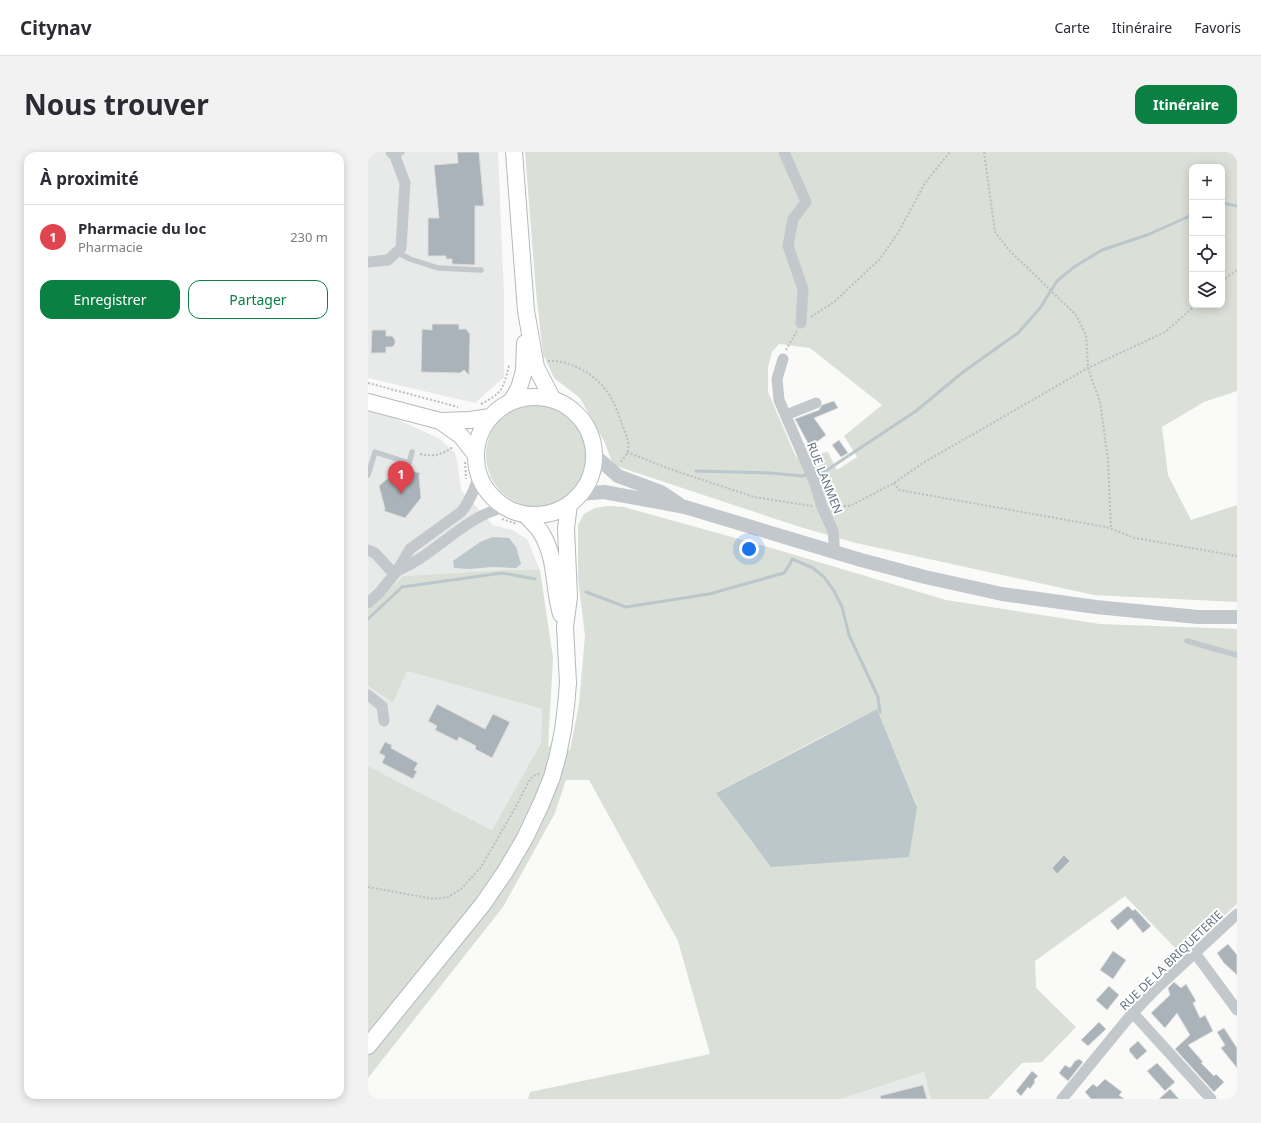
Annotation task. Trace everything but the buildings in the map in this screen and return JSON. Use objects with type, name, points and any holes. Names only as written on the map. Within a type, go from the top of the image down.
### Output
[{"type":"main road","points":[[514,152],[526,311],[536,367],[553,400]]},
{"type":"main road","points":[[511,402],[519,388],[524,371],[526,311]]},
{"type":"main road","points":[[470,458],[482,428],[490,417],[500,408],[511,402],[524,398],[539,397],[553,400],[566,406],[577,415],[586,427],[592,441],[594,455],[592,469],[587,483],[569,503],[524,520]]},
{"type":"main road","points":[[368,402],[440,421],[470,420],[490,417]]},
{"type":"main road","points":[[368,1046],[483,904],[505,872],[525,838],[552,777],[563,730],[566,706],[568,667],[565,627],[560,612],[552,559],[548,546],[541,532],[515,512],[502,513],[494,499],[485,488],[473,479],[476,466],[470,458],[461,436],[440,421]]},
{"type":"main road","points":[[565,627],[569,597],[566,528],[569,503]]},
{"type":"street","points":[[784,152],[806,202],[793,218],[788,246],[803,289],[801,323]]},
{"type":"street","points":[[368,262],[388,260],[401,248],[405,183],[396,153]]},
{"type":"street","name":"RUE LANMEN","points":[[783,359],[777,379],[779,400],[814,481],[822,507],[833,531],[834,552]]},
{"type":"street","points":[[786,415],[816,403]]},
{"type":"street","points":[[594,455],[618,476],[661,492],[685,507]]},
{"type":"street","points":[[368,603],[395,573],[410,549],[466,507],[473,479]]},
{"type":"street","points":[[569,503],[604,492],[685,507],[834,552],[925,577],[1002,594],[1096,607],[1198,617],[1237,617]]},
{"type":"street","points":[[395,573],[415,562],[480,516],[489,511],[502,513]]},
{"type":"street","points":[[368,550],[375,554],[395,573]]},
{"type":"street","points":[[368,695],[382,706],[384,721]]},
{"type":"street","name":"RUE DE LA BRIQUETERIE","points":[[1062,1099],[1133,1013],[1156,989],[1237,914]]},
{"type":"street","points":[[1195,953],[1237,1010]]},
{"type":"street","points":[[1133,1013],[1212,1099]]},
{"type":"lane","points":[[397,252],[410,259],[438,268],[481,270]]},
{"type":"lane","points":[[368,475],[374,452],[409,463],[412,452]]},
{"type":"lane","points":[[1187,641],[1237,655]]},
{"type":"path","points":[[783,359],[801,323],[834,302],[880,259],[898,233],[925,183],[950,152]]},
{"type":"path","points":[[984,152],[995,232],[1010,251],[1076,315],[1086,335],[1088,368],[1100,402],[1108,460],[1111,529]]},
{"type":"path","points":[[1225,279],[1237,270]]},
{"type":"path","points":[[627,452],[667,468],[754,498],[822,507],[850,506],[894,483],[923,463],[1088,368],[1165,332],[1193,308]]},
{"type":"path","points":[[541,362],[564,362],[582,370],[596,380],[606,390],[615,405],[629,442],[627,452],[617,468]]},
{"type":"path","points":[[479,406],[497,395],[504,387],[509,366],[512,364]]},
{"type":"path","points":[[368,383],[427,400],[462,408]]},
{"type":"path","points":[[412,452],[428,456],[437,455],[445,453],[456,443]]},
{"type":"path","points":[[470,458],[473,479]]},
{"type":"path","points":[[894,483],[899,490],[1111,529],[1135,538],[1237,556]]},
{"type":"path","points":[[502,513],[524,520]]},
{"type":"path","points":[[368,887],[434,899],[448,897],[461,889],[480,867],[530,779],[536,774],[552,777]]},
{"type":"shaded area","points":[[368,152],[498,152],[504,296],[504,377],[475,403],[368,378]]},
{"type":"shaded area","points":[[525,152],[1237,152],[1237,391],[1204,402],[1162,427],[1168,475],[1191,520],[1237,505],[1237,602],[1094,595],[856,543],[800,527],[613,465],[605,443],[580,398],[554,378],[543,354],[536,291]],"holes":[[[779,344],[810,348],[882,405],[844,436],[857,457],[837,470],[828,452],[796,457],[768,392],[768,367],[772,352]]]},
{"type":"shaded area","points":[[538,403],[558,407],[575,418],[586,435],[590,455],[586,475],[575,492],[558,503],[538,507],[518,503],[501,492],[490,475],[486,455],[490,435],[501,418],[518,407]]},
{"type":"shaded area","points":[[368,410],[397,419],[440,439],[455,453],[461,490],[493,525],[512,530],[527,539],[540,570],[502,570],[403,576],[368,610]]},
{"type":"shaded area","points":[[608,506],[624,507],[768,547],[946,600],[1100,624],[1237,629],[1237,904],[1182,955],[1125,896],[1035,961],[1036,988],[1076,1027],[1042,1062],[1022,1063],[988,1099],[931,1099],[924,1072],[841,1099],[528,1099],[530,1092],[710,1054],[678,941],[589,780],[566,780],[555,813],[503,907],[368,1078],[368,766],[492,830],[541,743],[542,709],[407,671],[393,703],[368,686],[368,610],[403,576],[503,570],[540,570],[553,658],[548,746],[570,750],[579,704],[585,636],[578,579],[578,525],[584,514],[595,508]],"holes":[[[877,709],[917,806],[716,793]]]},
{"type":"shaded area","points":[[493,537],[509,538],[516,547],[521,564],[516,568],[454,568],[453,561],[480,542]]},
{"type":"shaded area","points":[[407,671],[542,709],[541,743],[492,830],[368,766],[368,686],[393,703]]},
{"type":"shaded area","points":[[877,709],[917,807],[909,857],[771,867],[716,793]]},
{"type":"shaded area","points":[[924,1072],[931,1099],[841,1099]]},
{"type":"waterway","points":[[1225,204],[1237,206]]},
{"type":"waterway","points":[[696,471],[771,473],[802,476],[827,470],[916,411],[963,372],[1018,333],[1040,308],[1057,281],[1074,267],[1102,250],[1147,235],[1189,216]]},
{"type":"waterway","points":[[586,592],[626,607],[709,594],[784,573],[792,559],[813,568],[824,577],[834,591],[842,607],[849,635],[878,697],[880,712]]},
{"type":"waterway","points":[[368,619],[402,587],[502,573],[535,579]]},
{"type":"place","name":"Pharmacie du loc","points":[[401,494]]}]
